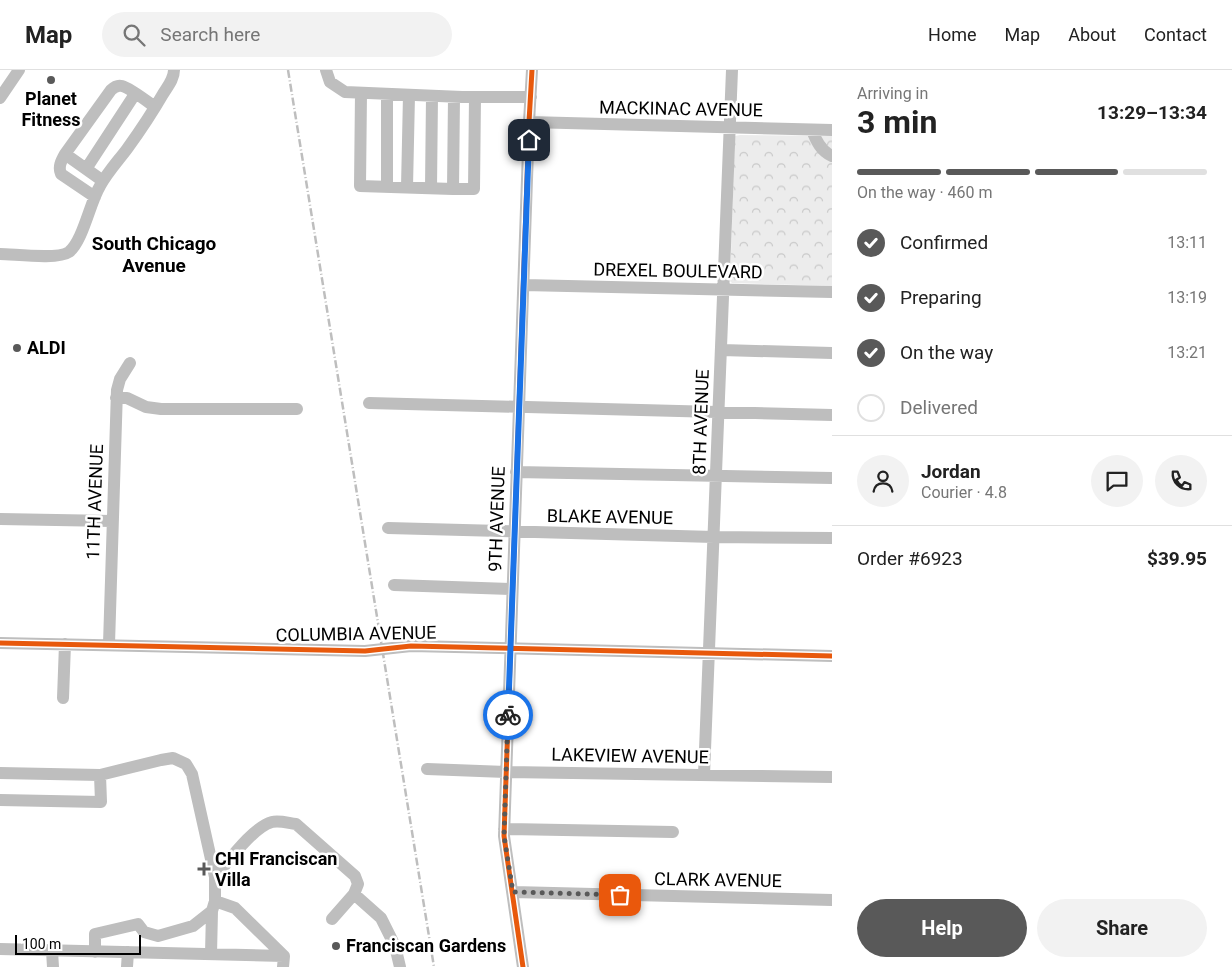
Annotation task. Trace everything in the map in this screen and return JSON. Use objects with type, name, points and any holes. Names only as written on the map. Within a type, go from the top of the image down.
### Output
[{"type":"street","points":[[0,98],[19,70]]},
{"type":"street","points":[[0,254],[49,256],[69,252],[76,242],[99,187],[155,107],[174,76],[174,70]]},
{"type":"street","points":[[326,70],[330,82],[345,92],[454,97],[531,97]]},
{"type":"street","name":"9TH AVENUE","points":[[523,967],[504,829],[532,70]]},
{"type":"street","name":"8TH AVENUE","points":[[704,775],[732,70]]},
{"type":"street","points":[[95,197],[61,174],[59,169],[60,163],[65,154],[115,87],[120,85],[155,107]]},
{"type":"street","points":[[361,93],[360,186],[408,188],[474,189],[474,97]]},
{"type":"street","points":[[86,169],[135,94]]},
{"type":"street","points":[[387,94],[387,187]]},
{"type":"street","points":[[408,188],[409,95]]},
{"type":"street","points":[[432,96],[432,188]]},
{"type":"street","points":[[453,189],[454,97]]},
{"type":"street","name":"MACKINAC AVENUE","points":[[529,122],[832,130]]},
{"type":"street","points":[[812,130],[820,146],[832,156]]},
{"type":"street","points":[[65,154],[103,181]]},
{"type":"street","name":"DREXEL BOULEVARD","points":[[524,285],[832,292]]},
{"type":"street","points":[[722,350],[832,353]]},
{"type":"street","name":"11TH AVENUE","points":[[109,644],[116,398],[120,378],[130,363]]},
{"type":"street","points":[[116,398],[128,398],[146,407],[160,409],[297,409]]},
{"type":"street","points":[[369,403],[832,415]]},
{"type":"street","points":[[516,472],[832,478]]},
{"type":"street","points":[[0,519],[112,521]]},
{"type":"street","name":"BLAKE AVENUE","points":[[388,528],[714,537],[832,538]]},
{"type":"street","points":[[394,585],[512,589]]},
{"type":"street","name":"COLUMBIA AVENUE","points":[[0,643],[365,651],[411,646],[832,656]]},
{"type":"street","points":[[63,698],[64,644]]},
{"type":"street","points":[[0,773],[100,775],[173,758],[186,764],[192,774],[215,877],[212,954]]},
{"type":"street","name":"LAKEVIEW AVENUE","points":[[427,769],[832,778]]},
{"type":"street","points":[[0,800],[101,802],[100,775]]},
{"type":"street","points":[[215,877],[251,836],[263,827],[272,822],[296,824],[355,876],[358,884],[354,894],[332,919]]},
{"type":"street","points":[[504,829],[673,832]]},
{"type":"street","name":"CLARK AVENUE","points":[[513,892],[832,900]]},
{"type":"street","points":[[354,894],[381,918],[395,946],[400,967]]},
{"type":"street","points":[[95,952],[95,934],[138,924],[144,932],[158,936],[193,926],[214,906],[235,908],[283,962]]},
{"type":"street","points":[[148,953],[150,933]]},
{"type":"street","points":[[0,949],[212,954],[283,962]]},
{"type":"street","points":[[52,951],[53,967]]},
{"type":"street","points":[[128,952],[128,967]]},
{"type":"green space","points":[[735,136],[832,136],[832,286],[732,283],[730,281]]},
{"type":"railway","points":[[288,70],[434,967]]},
{"type":"cycle path","points":[[523,967],[504,836],[532,70]]},
{"type":"cycle path","points":[[0,643],[365,651],[411,646],[832,656]]},
{"type":"way so far","points":[[508,715],[504,836],[513,892],[620,895]]},
{"type":"place","name":"Planet Fitness","points":[[51,80]]},
{"type":"place","name":"ALDI","points":[[17,348]]},
{"type":"place","name":"CHI Franciscan Villa","points":[[204,869]]},
{"type":"place","name":"Franciscan Gardens","points":[[336,946]]},
{"type":"district","name":"South Chicago Avenue","points":[[154,254]]},
{"type":"route","points":[[508,715],[529,140]]}]
